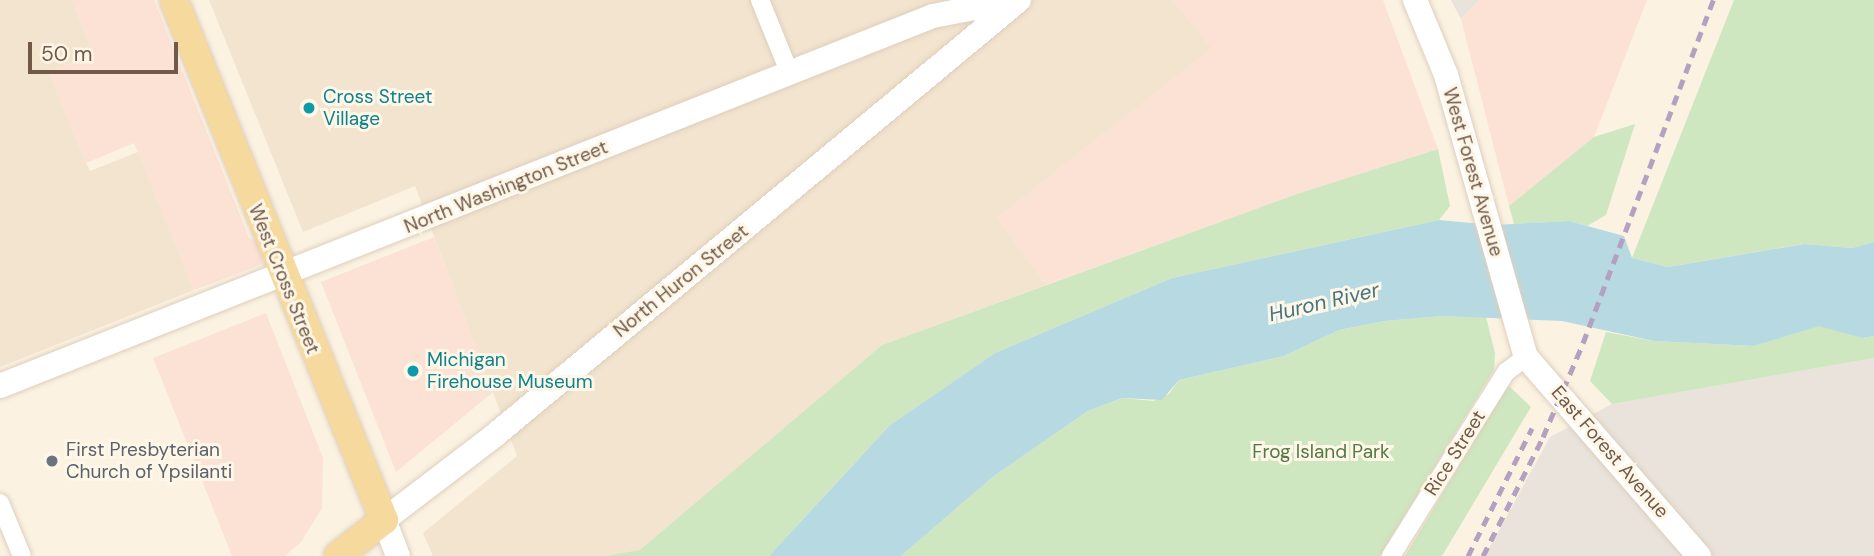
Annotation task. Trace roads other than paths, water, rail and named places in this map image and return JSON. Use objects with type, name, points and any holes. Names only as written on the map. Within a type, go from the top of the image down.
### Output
[{"type":"main road","name":"West Cross Street","points":[[174,0],[398,556]]},
{"type":"main road","name":"North Washington Street","points":[[0,386],[933,16],[1017,0]]},
{"type":"main road","name":"North Huron Street","points":[[338,556],[495,435],[1017,0]]},
{"type":"main road","name":"West Forest Avenue","points":[[1415,0],[1444,69],[1524,352]]},
{"type":"main road","name":"East Forest Avenue","points":[[1524,352],[1699,556]]},
{"type":"street","points":[[760,0],[790,74]]},
{"type":"street","name":"Rice Street","points":[[1391,556],[1506,372],[1524,352]]},
{"type":"street","points":[[0,503],[22,556]]},
{"type":"water","name":"Huron River","points":[[1439,220],[1493,225],[1569,221],[1624,236],[1632,258],[1668,267],[1804,244],[1852,248],[1874,242],[1874,336],[1862,338],[1819,326],[1754,346],[1654,341],[1562,321],[1443,316],[1385,321],[1339,330],[1284,356],[1179,380],[1162,400],[1122,398],[1088,411],[994,476],[901,556],[769,556],[890,425],[995,353],[1172,278]]},
{"type":"railway","points":[[1483,556],[1543,437],[1583,343],[1713,0]]},
{"type":"railway","points":[[1468,556],[1532,428]]},
{"type":"place","name":"Cross Street Village","points":[[309,108]]},
{"type":"place","name":"Michigan Firehouse Museum","points":[[413,371]]},
{"type":"place","name":"First Presbyterian Church of Ypsilanti","points":[[52,461]]},
{"type":"park label","name":"Frog Island Park","points":[[1321,452]]}]
